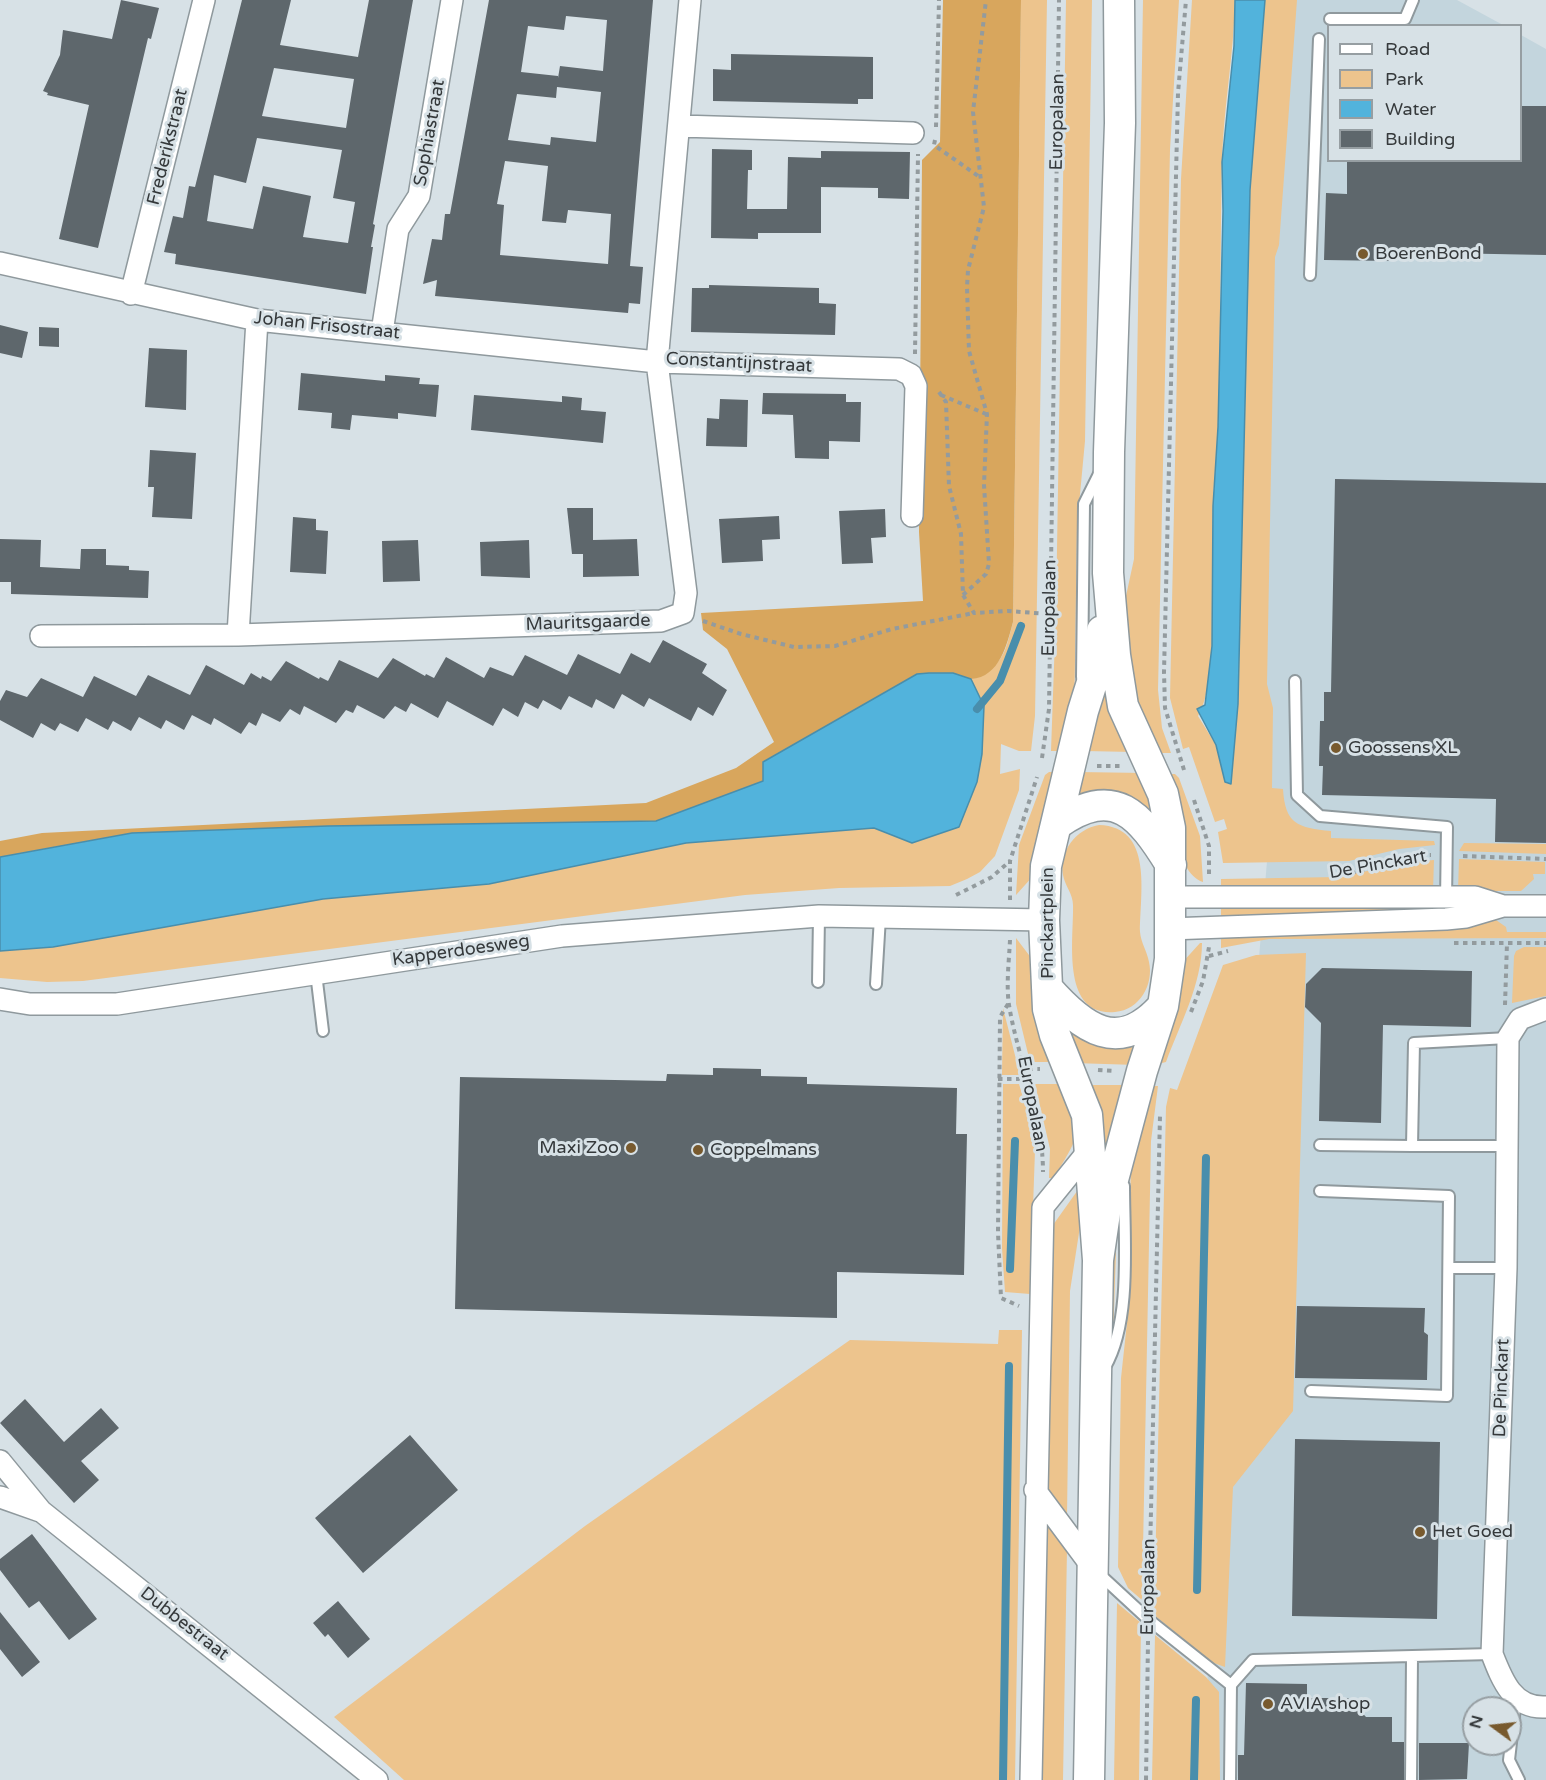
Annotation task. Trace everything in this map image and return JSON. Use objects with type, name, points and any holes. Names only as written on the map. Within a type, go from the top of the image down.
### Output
[{"type":"main road","name":"Europalaan","points":[[1057,824],[1083,711],[1100,657],[1108,573],[1109,452],[1120,123],[1119,0]]},
{"type":"main road","name":"Europalaan","points":[[1108,573],[1115,655],[1123,706],[1163,794],[1170,828],[1171,865]]},
{"type":"main road","points":[[1047,988],[1071,1014],[1103,1032],[1118,1034],[1146,1023],[1163,1006],[1170,959],[1171,865],[1140,820],[1116,806],[1103,804],[1084,807],[1057,824]]},
{"type":"main road","name":"Pinckartplein","points":[[1047,988],[1044,920],[1046,866],[1057,824]]},
{"type":"main road","name":"Europalaan","points":[[1047,988],[1048,1009],[1054,1035],[1087,1115],[1098,1260],[1089,1780]]},
{"type":"main road","name":"Europalaan","points":[[1098,1260],[1106,1206],[1142,1071],[1163,1006]]},
{"type":"street","name":"Frederikstraat","points":[[131,294],[204,0]]},
{"type":"street","name":"Sophiastraat","points":[[382,332],[398,229],[419,196],[452,0]]},
{"type":"street","name":"Constantijnstraat","points":[[690,0],[657,362],[899,369],[909,374]]},
{"type":"street","points":[[680,126],[919,141]]},
{"type":"street","name":"Johan Frisostraat","points":[[0,263],[131,294],[257,320],[657,362]]},
{"type":"street","points":[[238,635],[257,320]]},
{"type":"street","points":[[657,362],[686,593],[683,614]]},
{"type":"street","points":[[909,374],[916,386],[912,516]]},
{"type":"street","name":"Mauritsgaarde","points":[[41,636],[238,635],[661,621],[683,614]]},
{"type":"street","name":"De Pinckart","points":[[1170,897],[1475,897],[1503,906]]},
{"type":"street","name":"De Pinckart","points":[[1169,929],[1446,919],[1503,906],[1546,906]]},
{"type":"street","name":"Kapperdoesweg","points":[[0,999],[30,1004],[117,1004],[562,936],[819,916],[1044,920]]},
{"type":"street","points":[[1508,1038],[1520,1018],[1546,1008]]},
{"type":"street","name":"De Pinckart","points":[[1508,1038],[1506,1268],[1492,1654],[1501,1679],[1514,1696]]},
{"type":"street","points":[[1031,1780],[1042,1207],[1090,1149]]},
{"type":"street","name":"Dubbestraat","points":[[0,1461],[41,1511],[377,1780]]},
{"type":"street","points":[[1035,1490],[1092,1568]]},
{"type":"street","points":[[0,1497],[41,1511]]},
{"type":"street","points":[[1522,1702],[1546,1707]]},
{"type":"lane","points":[[1330,18],[1405,19],[1413,0]]},
{"type":"lane","points":[[1310,275],[1319,39]]},
{"type":"lane","name":"Europalaan","points":[[1083,711],[1081,629],[1084,504],[1109,452]]},
{"type":"lane","points":[[1294,681],[1297,795],[1320,816],[1447,827],[1446,919]]},
{"type":"lane","points":[[818,982],[819,916]]},
{"type":"lane","points":[[876,984],[880,917]]},
{"type":"lane","points":[[316,973],[322,1031]]},
{"type":"lane","points":[[1412,1146],[1414,1043],[1508,1038]]},
{"type":"lane","points":[[1320,1145],[1508,1146]]},
{"type":"lane","name":"Europalaan","points":[[1096,1383],[1116,1349],[1123,1317],[1123,1146]]},
{"type":"lane","points":[[1311,1391],[1447,1396],[1449,1196],[1320,1191]]},
{"type":"lane","points":[[1449,1268],[1506,1268]]},
{"type":"lane","points":[[1092,1568],[1149,1620],[1231,1685]]},
{"type":"lane","points":[[1230,1780],[1231,1685],[1253,1660],[1412,1658],[1492,1654]]},
{"type":"lane","points":[[1411,1780],[1412,1658]]},
{"type":"lane","points":[[1509,1756],[1518,1780]]},
{"type":"path","points":[[934,145],[939,0]]},
{"type":"path","points":[[963,595],[986,574],[989,564],[984,485],[987,414],[969,351],[968,297],[968,270],[984,207],[973,112],[980,32],[986,0]]},
{"type":"path","name":"Europalaan","points":[[1042,1207],[1043,1154],[1026,1069],[1009,1003],[1010,861],[1041,766],[1049,709],[1059,0]]},
{"type":"path","points":[[1186,0],[1178,93],[1164,672],[1165,708],[1186,777]]},
{"type":"path","points":[[974,614],[963,595],[961,534],[949,486],[945,402],[936,388],[921,378],[909,374],[915,361],[919,141],[934,145],[982,178]]},
{"type":"path","points":[[940,394],[987,414]]},
{"type":"path","points":[[683,614],[741,634],[794,648],[835,646],[892,629],[974,614],[1008,611],[1049,615]]},
{"type":"path","points":[[1072,766],[1183,767]]},
{"type":"path","points":[[1193,796],[1209,846],[1209,875],[1216,875]]},
{"type":"path","name":"De Pinckart","points":[[1340,876],[1421,855],[1546,859]]},
{"type":"path","points":[[925,917],[952,897],[992,877],[1010,861]]},
{"type":"path","points":[[1507,943],[1505,995],[1508,1038]]},
{"type":"path","points":[[1009,1003],[1000,1017],[998,1079],[998,1233],[1001,1298],[1039,1315]]},
{"type":"path","points":[[998,1079],[1020,1079],[1026,1069]]},
{"type":"path","name":"Europalaan","points":[[1146,1780],[1160,1106]]},
{"type":"shaded area","points":[[943,0],[1021,0],[1013,622],[1001,658],[989,672],[971,679],[953,673],[826,728],[763,762],[763,781],[656,821],[132,833],[0,857],[0,841],[42,833],[646,803],[736,768],[774,742],[727,649],[703,630],[701,613],[923,601],[919,532],[922,160],[940,142]]},
{"type":"shaded area","points":[[1290,0],[1457,0],[1501,24],[1327,24],[1327,162],[1522,162],[1522,36],[1546,49],[1546,1780],[1203,1780],[1217,1465],[1269,837],[1251,542]]},
{"type":"green space","points":[[1021,0],[1047,0],[1035,716],[1031,751],[1019,751],[1001,744],[1000,774],[1020,769],[1019,790],[995,856],[980,872],[950,886],[839,888],[745,895],[83,981],[47,982],[0,978],[0,951],[53,947],[323,899],[489,884],[686,843],[874,828],[913,843],[977,782],[984,706],[971,679],[990,669],[1001,658],[1008,643],[1013,622]]},
{"type":"green space","points":[[1066,0],[1092,0],[1085,441],[1077,526],[1074,726],[1067,751],[1051,751],[1056,610]]},
{"type":"green space","points":[[1143,0],[1179,0],[1170,150],[1158,690],[1162,728],[1171,753],[1152,753],[1141,732],[1121,619],[1134,559]]},
{"type":"green space","points":[[1192,0],[1235,0],[1222,163],[1218,434],[1213,509],[1213,647],[1205,698],[1198,716],[1216,745],[1225,782],[1230,783],[1238,704],[1250,190],[1265,0],[1297,0],[1279,245],[1275,257],[1267,684],[1273,708],[1272,788],[1283,789],[1287,810],[1295,822],[1310,828],[1331,831],[1331,838],[1434,841],[1435,845],[1399,849],[1349,861],[1223,863],[1218,832],[1227,829],[1224,819],[1215,822],[1189,747],[1183,749],[1170,698],[1181,179]]},
{"type":"green space","points":[[1102,683],[1111,684],[1133,752],[1085,751]]},
{"type":"green space","points":[[1049,772],[1060,772],[1034,875],[1016,895],[1019,845],[1045,775]]},
{"type":"green space","points":[[1078,772],[1145,773],[1159,814],[1149,817],[1078,800]]},
{"type":"green space","points":[[1164,774],[1175,774],[1179,778],[1200,836],[1203,882],[1193,876],[1179,851]]},
{"type":"green space","points":[[1099,825],[1117,829],[1129,837],[1136,849],[1142,882],[1140,932],[1150,970],[1147,987],[1138,1001],[1124,1010],[1115,1012],[1097,1010],[1085,1002],[1078,989],[1072,955],[1073,901],[1065,883],[1062,866],[1067,850],[1076,836]]},
{"type":"green space","points":[[1464,843],[1546,844],[1546,854],[1459,851]]},
{"type":"green space","points":[[1459,859],[1545,862],[1545,874],[1533,874],[1534,879],[1521,891],[1458,891]]},
{"type":"green space","points":[[1434,860],[1433,891],[1221,890],[1221,879],[1338,877],[1411,862]]},
{"type":"green space","points":[[1221,906],[1392,906],[1393,912],[1221,917]]},
{"type":"green space","points":[[1496,920],[1506,927],[1507,932],[1546,932],[1546,938],[1269,939],[1221,948],[1221,935],[1436,929]]},
{"type":"green space","points":[[1016,938],[1032,959],[1055,1062],[1030,1062],[1016,1004]]},
{"type":"green space","points":[[1202,943],[1201,958],[1189,1004],[1166,1062],[1154,1065],[1181,964]]},
{"type":"green space","points":[[1524,947],[1546,947],[1546,996],[1512,1003],[1514,956],[1516,951]]},
{"type":"green space","points":[[1306,953],[1293,1411],[1233,1487],[1225,1667],[1211,1662],[1154,1615],[1166,1107],[1170,1088],[1177,1090],[1223,965],[1256,955]]},
{"type":"green space","points":[[1003,1008],[1020,1075],[1002,1075]]},
{"type":"green space","points":[[1067,1024],[1136,1038],[1137,1065],[1073,1063]]},
{"type":"green space","points":[[1003,1084],[1019,1084],[1032,1127],[1035,1150],[1030,1294],[1005,1292],[1002,1248]]},
{"type":"green space","points":[[1035,1084],[1066,1084],[1075,1114],[1077,1124],[1074,1141],[1054,1178],[1049,1178],[1050,1149]]},
{"type":"green space","points":[[1083,1085],[1131,1085],[1106,1174]]},
{"type":"green space","points":[[1146,1086],[1158,1086],[1151,1141],[1142,1600],[1128,1588],[1118,1567],[1121,1378],[1129,1304],[1131,1149]]},
{"type":"green space","points":[[1080,1187],[1081,1220],[1070,1291],[1067,1516],[1048,1492],[1045,1484],[1053,1225]]},
{"type":"green space","points":[[1110,1223],[1117,1223],[1113,1338],[1108,1339]]},
{"type":"green space","points":[[999,1330],[1022,1330],[1015,1780],[404,1780],[334,1717],[585,1526],[850,1340],[998,1344]]},
{"type":"green space","points":[[1045,1520],[1067,1549],[1063,1780],[1039,1780]]},
{"type":"green space","points":[[1117,1603],[1141,1623],[1139,1780],[1114,1780]]},
{"type":"green space","points":[[1155,1635],[1206,1677],[1219,1692],[1220,1780],[1152,1780]]},
{"type":"water","points":[[1235,0],[1265,0],[1250,190],[1238,704],[1231,784],[1225,782],[1216,745],[1197,709],[1205,705],[1212,646],[1213,506],[1218,427],[1223,211],[1222,162],[1234,46]]},
{"type":"water","points":[[953,673],[971,679],[984,706],[982,754],[977,782],[959,827],[912,843],[874,828],[686,843],[489,884],[323,899],[53,947],[0,951],[0,857],[132,833],[328,826],[656,821],[763,781],[763,762],[917,674]]},
{"type":"building","points":[[121,0],[159,8],[151,39],[148,38],[98,248],[59,239],[89,105],[47,95],[48,93],[43,91],[60,55],[63,30],[112,39]]},
{"type":"building","points":[[242,0],[291,0],[280,45],[358,57],[369,0],[413,0],[373,224],[375,225],[371,247],[373,247],[366,294],[175,264],[176,254],[164,252],[173,216],[183,218],[189,186],[195,187]],"holes":[[[274,68],[354,79],[346,128],[262,116]],[[257,138],[342,150],[333,198],[355,202],[348,243],[303,237],[311,196],[263,186],[253,229],[207,221],[214,175],[246,183]]]},
{"type":"building","points":[[489,0],[653,0],[630,266],[643,267],[640,304],[629,303],[628,313],[435,296],[437,280],[423,284],[432,239],[442,240],[445,214],[450,214]],"holes":[[[566,16],[607,20],[603,71],[560,66],[558,78],[558,76],[521,72],[528,26],[564,30]],[[557,87],[601,92],[596,142],[551,137],[550,145],[508,140],[517,94],[556,98]],[[505,161],[548,166],[542,221],[566,223],[568,210],[611,214],[608,264],[500,255],[504,205],[497,204]]]},
{"type":"building","points":[[731,54],[873,57],[873,99],[858,99],[858,104],[713,101],[713,69],[731,70]]},
{"type":"building","points":[[1522,106],[1546,106],[1546,255],[1391,252],[1391,261],[1324,260],[1326,193],[1347,194],[1347,162],[1522,162]]},
{"type":"building","points":[[712,149],[752,150],[752,170],[748,170],[747,209],[787,209],[788,157],[821,158],[821,151],[910,152],[909,199],[878,198],[878,188],[821,187],[821,233],[758,233],[758,239],[711,238]]},
{"type":"building","points":[[709,285],[819,288],[819,303],[836,304],[835,335],[691,332],[692,288],[709,288]]},
{"type":"building","points":[[0,325],[28,332],[22,358],[0,353]]},
{"type":"building","points":[[39,327],[59,328],[59,347],[39,346]]},
{"type":"building","points":[[149,348],[187,350],[186,410],[145,407]]},
{"type":"building","points":[[301,373],[385,381],[385,375],[420,378],[419,384],[439,385],[436,417],[398,413],[398,419],[352,415],[350,430],[331,428],[332,413],[298,410]]},
{"type":"building","points":[[763,393],[846,394],[846,402],[861,402],[860,442],[829,441],[829,459],[795,458],[793,415],[762,414]]},
{"type":"building","points":[[474,395],[562,402],[562,396],[582,398],[581,410],[606,412],[603,443],[471,430]]},
{"type":"building","points":[[720,399],[748,400],[747,447],[706,446],[707,418],[719,419]]},
{"type":"building","points":[[150,450],[196,453],[192,519],[152,517],[154,487],[148,487]]},
{"type":"building","points":[[1335,479],[1546,483],[1546,843],[1495,842],[1496,799],[1322,795],[1323,766],[1319,766],[1320,721],[1324,721],[1324,692],[1331,692]]},
{"type":"building","points":[[567,508],[593,508],[593,540],[637,539],[639,576],[583,577],[583,554],[572,554]]},
{"type":"building","points":[[885,509],[886,537],[871,538],[873,563],[842,564],[839,511]]},
{"type":"building","points":[[779,516],[780,539],[762,540],[763,561],[722,563],[719,519]]},
{"type":"building","points":[[293,517],[316,519],[316,530],[328,531],[326,574],[290,572]]},
{"type":"building","points":[[0,539],[41,540],[40,567],[80,569],[81,549],[106,549],[106,565],[129,566],[129,570],[149,571],[148,598],[11,594],[11,582],[0,582]]},
{"type":"building","points":[[418,540],[420,581],[383,582],[382,541]]},
{"type":"building","points":[[529,540],[530,578],[481,576],[480,542]]},
{"type":"building","points":[[663,640],[707,664],[702,673],[727,690],[713,716],[698,707],[691,721],[649,698],[644,707],[622,694],[614,709],[596,699],[592,708],[569,696],[561,710],[543,700],[538,709],[525,702],[518,717],[503,708],[493,726],[447,701],[438,718],[411,703],[406,712],[395,706],[384,719],[357,705],[353,713],[346,710],[336,723],[304,706],[300,715],[290,709],[280,722],[262,713],[256,726],[249,722],[241,734],[214,718],[211,725],[192,715],[184,730],[166,720],[161,729],[139,717],[131,731],[113,721],[108,730],[86,718],[78,732],[60,723],[55,731],[41,723],[33,738],[0,720],[0,701],[6,690],[27,697],[41,678],[83,697],[94,676],[136,696],[148,675],[190,695],[206,665],[244,685],[251,673],[261,679],[262,676],[271,681],[286,661],[319,679],[320,677],[328,681],[339,660],[378,678],[393,658],[425,676],[426,674],[434,678],[446,657],[484,678],[490,667],[513,676],[525,655],[567,675],[578,654],[620,674],[631,653],[650,663]]},
{"type":"building","points":[[1322,968],[1472,971],[1471,1027],[1383,1025],[1381,1123],[1319,1121],[1321,1023],[1305,1007],[1306,984]]},
{"type":"building","points":[[713,1068],[761,1069],[761,1076],[807,1077],[807,1084],[957,1088],[956,1134],[967,1134],[964,1275],[837,1272],[837,1318],[455,1309],[460,1077],[666,1081],[667,1074],[713,1075]]},
{"type":"building","points":[[1297,1306],[1425,1308],[1424,1332],[1428,1335],[1427,1380],[1295,1378]]},
{"type":"building","points":[[25,1399],[64,1442],[101,1408],[119,1428],[81,1461],[99,1480],[74,1503],[0,1423]]},
{"type":"building","points":[[410,1435],[458,1490],[363,1573],[315,1518]]},
{"type":"building","points":[[1295,1439],[1440,1442],[1437,1619],[1292,1616]]},
{"type":"building","points":[[32,1534],[97,1619],[69,1640],[39,1601],[29,1608],[0,1570],[0,1559]]},
{"type":"building","points":[[338,1601],[370,1639],[348,1658],[328,1634],[325,1637],[313,1623]]},
{"type":"building","points":[[0,1612],[40,1662],[22,1677],[0,1649]]},
{"type":"building","points":[[1246,1683],[1307,1684],[1307,1698],[1348,1698],[1366,1717],[1392,1717],[1392,1742],[1404,1742],[1404,1780],[1238,1780],[1238,1755],[1244,1755]]},
{"type":"building","points":[[1419,1743],[1462,1743],[1462,1756],[1468,1756],[1467,1779],[1419,1780]]},
{"type":"waterway","points":[[977,709],[1000,681],[1021,626]]},
{"type":"waterway","points":[[1010,1269],[1015,1141]]},
{"type":"waterway","points":[[1197,1590],[1206,1158]]},
{"type":"waterway","points":[[1003,1780],[1009,1366]]},
{"type":"waterway","points":[[1194,1780],[1196,1700]]},
{"type":"place","name":"BoerenBond","points":[[1363,254]]},
{"type":"place","name":"Goossens XL","points":[[1336,748]]},
{"type":"place","name":"Maxi Zoo","points":[[631,1148]]},
{"type":"place","name":"Coppelmans","points":[[698,1150]]},
{"type":"place","name":"Het Goed","points":[[1420,1532]]},
{"type":"place","name":"AVIA shop","points":[[1268,1704]]}]
